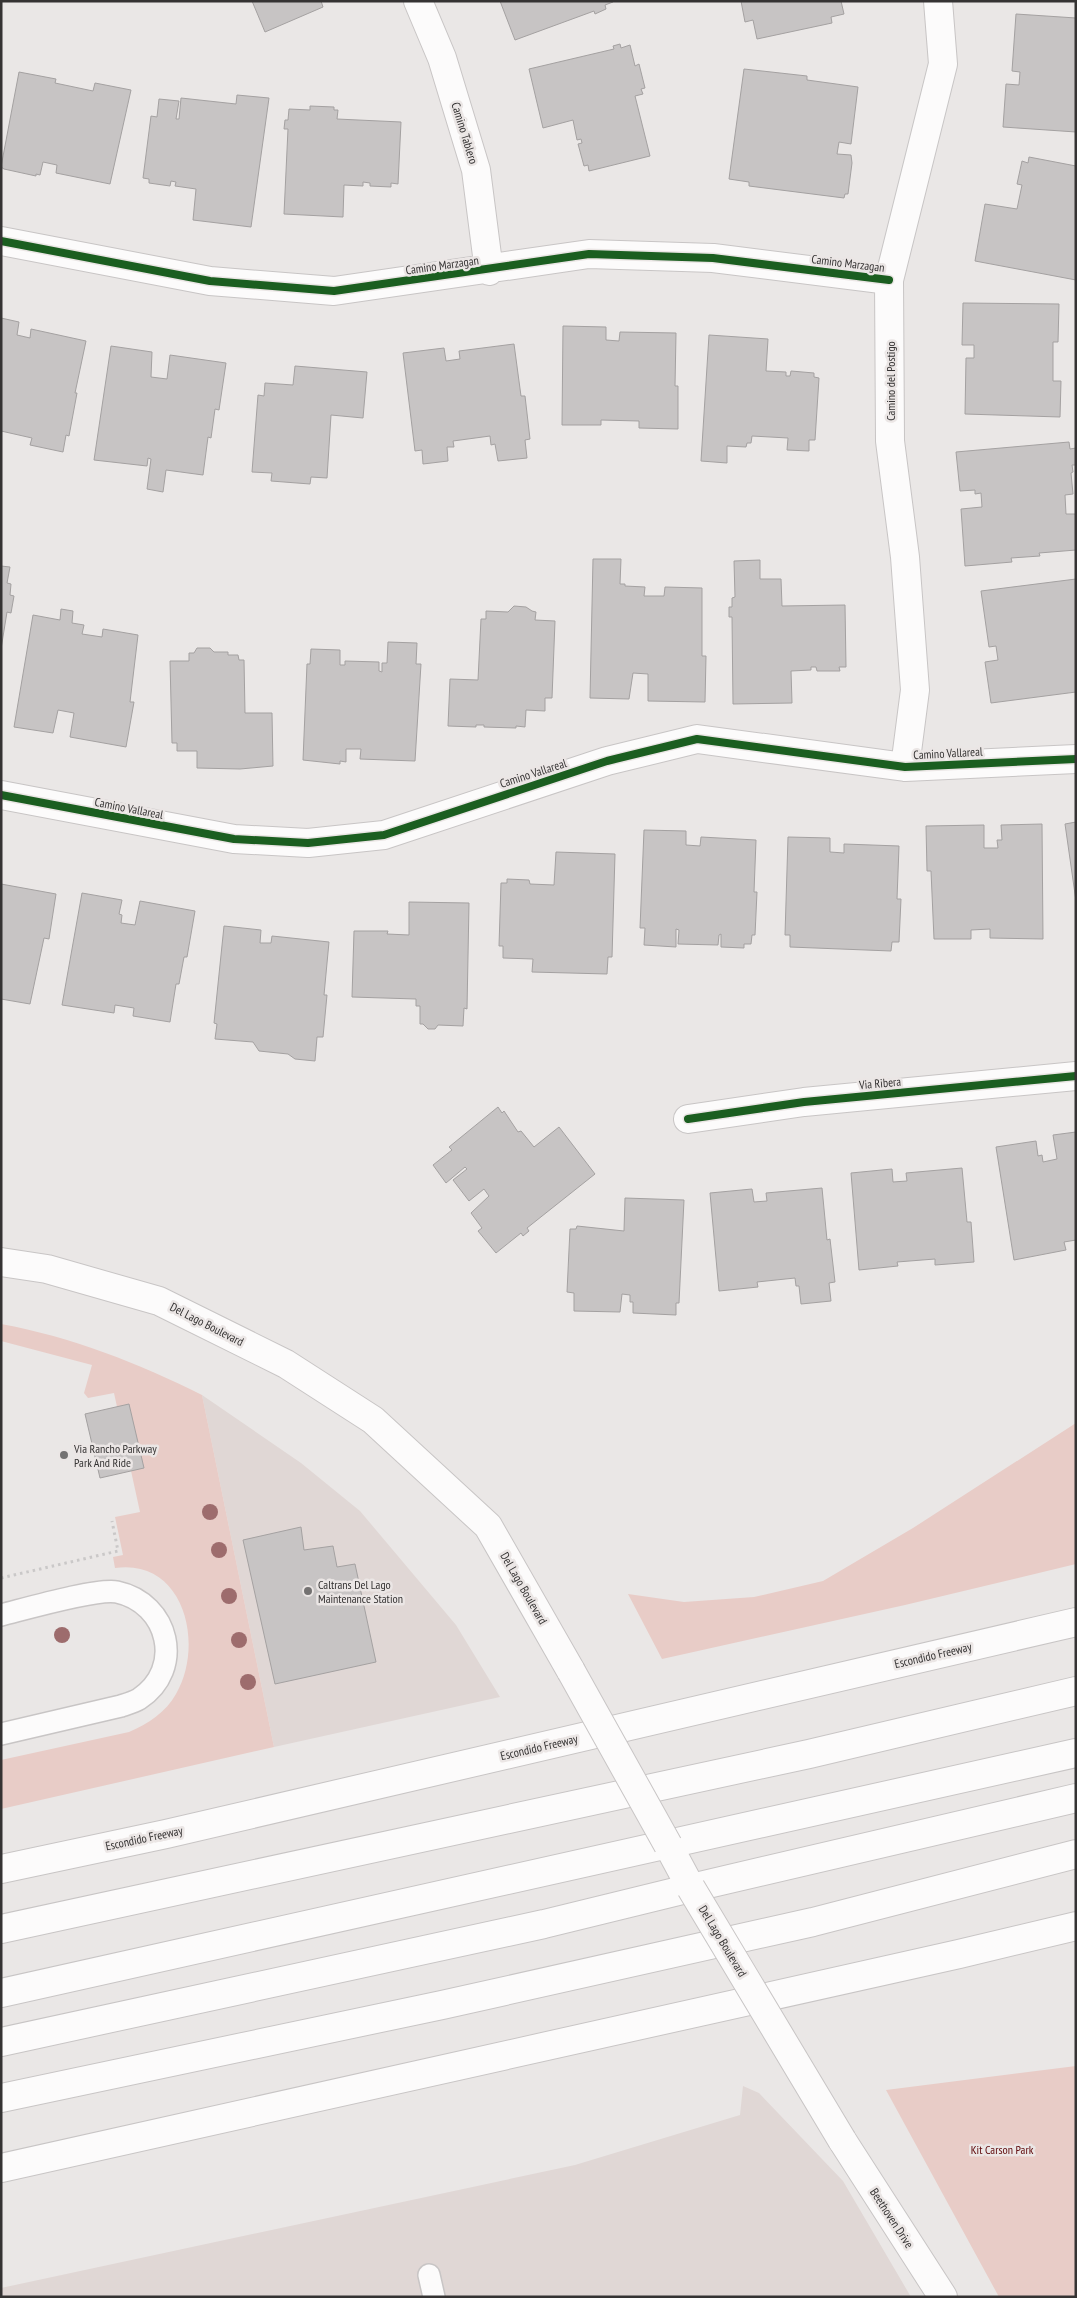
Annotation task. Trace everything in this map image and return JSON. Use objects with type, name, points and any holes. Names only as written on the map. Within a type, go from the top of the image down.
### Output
[{"type":"main road","name":"Camino Tablero","points":[[418,1],[442,58],[476,170],[489,270]]},
{"type":"main road","name":"Camino del Postigo","points":[[905,767],[915,690],[905,558],[890,441],[889,280],[943,64],[938,1]]},
{"type":"main road","name":"Camino Marzagan","points":[[1,242],[210,281],[334,292],[589,254],[713,258],[889,280]]},
{"type":"main road","name":"Camino Vallareal","points":[[1,795],[234,839],[308,843],[384,835],[607,761],[697,740],[905,767],[1076,759]]},
{"type":"main road","name":"Via Ribera","points":[[688,1118],[804,1102],[1076,1076]]},
{"type":"main road","name":"Del Lago Boulevard","points":[[1,1262],[47,1268],[159,1301],[286,1364],[373,1420],[488,1526],[571,1670],[691,1888],[842,2140]]},
{"type":"main road","name":"Escondido Freeway","points":[[1,1869],[166,1834],[1076,1622]]},
{"type":"main road","points":[[1,1929],[809,1754],[1076,1691]]},
{"type":"main road","points":[[1,1993],[1076,1752]]},
{"type":"main road","points":[[1,2042],[544,1924],[824,1856],[1076,1798]]},
{"type":"main road","points":[[1,2098],[442,2005],[794,1926],[1076,1854]]},
{"type":"main road","points":[[1,2168],[959,1954],[1076,1926]]},
{"type":"main road","name":"Beethoven Drive","points":[[842,2140],[943,2297]]},
{"type":"lane","points":[[1,1615],[72,1598],[115,1592],[132,1596],[147,1606],[159,1620],[166,1637],[166,1655],[162,1673],[152,1688],[138,1700],[121,1706],[1,1734]]},
{"type":"lane","points":[[430,2275],[434,2297]]},
{"type":"path","points":[[1,1578],[118,1551],[112,1521]]},
{"type":"shaded area","points":[[202,1395],[301,1463],[360,1511],[456,1625],[500,1697],[274,1747]]},
{"type":"shaded area","points":[[743,2086],[759,2093],[843,2181],[911,2297],[1,2297],[1,2288],[575,2165],[740,2115]]},
{"type":"green space","points":[[1,1324],[53,1336],[104,1352],[154,1372],[202,1395],[274,1747],[1,1809],[1,1760],[129,1732],[162,1712],[176,1694],[185,1674],[188,1630],[182,1608],[172,1590],[158,1576],[139,1568],[115,1568],[113,1557],[123,1555],[115,1517],[140,1512],[114,1393],[88,1398],[84,1393],[92,1365],[1,1341]]},
{"type":"green space","points":[[1076,1423],[1076,1564],[905,1605],[662,1659],[628,1594],[684,1602],[754,1597],[823,1581],[913,1528]]},
{"type":"green space","name":"Kit Carson Park","points":[[1076,2066],[1076,2297],[999,2297],[886,2090]]},
{"type":"building","points":[[252,1],[321,1],[323,7],[265,32]]},
{"type":"building","points":[[500,1],[613,2],[605,5],[606,9],[595,14],[594,11],[515,40]]},
{"type":"building","points":[[741,1],[841,1],[844,14],[831,17],[832,23],[757,39],[753,20],[745,22]]},
{"type":"building","points":[[1016,14],[1076,18],[1076,132],[1003,127],[1006,84],[1019,85],[1020,72],[1012,71]]},
{"type":"building","points":[[620,44],[621,48],[630,45],[635,66],[639,64],[645,88],[641,89],[643,94],[635,96],[650,156],[589,171],[588,165],[584,166],[578,144],[582,143],[581,139],[577,140],[573,120],[543,128],[529,69],[614,49],[613,46]]},
{"type":"building","points":[[744,69],[807,76],[807,80],[858,87],[851,144],[839,142],[837,154],[851,155],[852,163],[848,194],[845,194],[844,198],[749,186],[749,182],[729,179]]},
{"type":"building","points":[[19,72],[56,79],[55,83],[93,91],[95,83],[131,90],[110,184],[56,173],[57,165],[43,162],[40,175],[36,174],[36,176],[1,167]]},
{"type":"building","points":[[237,95],[269,98],[251,227],[193,220],[196,189],[175,186],[176,182],[171,181],[170,186],[149,183],[149,179],[143,178],[151,116],[157,117],[159,99],[179,101],[176,119],[179,119],[181,98],[236,104]]},
{"type":"building","points":[[310,106],[334,107],[334,110],[338,110],[337,119],[401,122],[398,184],[391,183],[391,187],[370,186],[370,183],[363,182],[363,186],[344,185],[343,217],[284,214],[288,129],[284,129],[285,120],[288,120],[289,109],[310,110]]},
{"type":"building","points":[[1029,157],[1076,166],[1076,280],[975,261],[985,204],[1017,209],[1022,185],[1017,184],[1022,161],[1028,163]]},
{"type":"building","points":[[963,303],[1059,304],[1058,342],[1053,342],[1053,381],[1061,381],[1060,417],[965,414],[966,358],[974,358],[974,345],[962,345]]},
{"type":"building","points":[[1,318],[19,322],[17,335],[30,338],[31,329],[86,341],[75,393],[77,393],[69,436],[66,435],[63,452],[30,445],[32,438],[1,431]]},
{"type":"building","points":[[563,326],[606,327],[606,340],[619,341],[620,332],[676,333],[675,386],[678,386],[678,429],[639,428],[639,421],[601,420],[601,425],[562,425]]},
{"type":"building","points":[[709,335],[768,339],[766,371],[786,372],[786,376],[790,376],[791,371],[814,373],[814,377],[819,378],[815,440],[809,440],[809,451],[787,450],[788,438],[752,436],[751,443],[747,443],[746,447],[727,446],[727,463],[701,461]]},
{"type":"building","points":[[514,344],[521,396],[525,396],[530,439],[525,440],[527,458],[498,461],[495,444],[491,445],[490,436],[453,441],[454,447],[447,447],[448,461],[423,464],[422,450],[415,451],[403,353],[444,348],[446,361],[460,359],[459,351]]},
{"type":"building","points":[[111,346],[152,352],[151,377],[167,379],[170,355],[226,363],[219,410],[215,409],[211,438],[208,437],[203,475],[166,470],[163,492],[147,489],[151,459],[148,458],[147,466],[94,460]]},
{"type":"building","points":[[295,366],[367,372],[363,418],[331,415],[327,478],[311,477],[310,484],[271,481],[272,473],[252,472],[258,395],[264,396],[265,383],[293,385]]},
{"type":"building","points":[[1069,442],[1070,449],[1076,448],[1076,465],[1072,465],[1073,472],[1071,473],[1073,494],[1065,495],[1066,514],[1075,514],[1076,516],[1076,550],[1039,553],[1040,556],[1011,558],[1012,562],[965,566],[961,509],[982,507],[981,493],[975,494],[975,490],[960,491],[956,452]]},
{"type":"building","points":[[593,559],[621,559],[620,584],[645,587],[644,596],[664,596],[665,587],[702,588],[702,656],[706,656],[705,702],[648,701],[648,674],[633,673],[629,699],[590,698]]},
{"type":"building","points":[[760,560],[760,579],[781,579],[782,606],[845,605],[846,667],[839,667],[840,671],[817,671],[816,667],[811,667],[811,670],[791,671],[792,703],[733,704],[732,617],[729,617],[729,607],[732,607],[732,598],[735,597],[734,561]]},
{"type":"building","points":[[1,566],[10,567],[7,583],[11,584],[10,595],[14,596],[11,613],[7,612],[1,649]]},
{"type":"building","points":[[1076,579],[1076,692],[991,703],[985,662],[998,660],[996,646],[989,647],[981,591]]},
{"type":"building","points":[[514,606],[526,607],[536,612],[535,620],[555,621],[552,698],[545,698],[545,711],[526,710],[525,727],[448,726],[450,679],[478,680],[481,619],[486,619],[486,611],[508,612]]},
{"type":"building","points":[[61,609],[73,611],[72,623],[84,625],[82,634],[102,637],[103,629],[138,635],[130,702],[134,702],[126,747],[70,737],[74,713],[58,710],[53,733],[14,727],[33,615],[60,620]]},
{"type":"building","points":[[388,642],[417,643],[416,664],[421,664],[415,761],[360,759],[361,749],[346,749],[346,762],[340,761],[340,764],[303,760],[307,664],[310,664],[311,649],[340,650],[340,665],[345,665],[345,661],[379,662],[379,671],[382,672],[382,663],[387,663]]},
{"type":"building","points":[[197,648],[210,648],[214,652],[228,652],[228,655],[238,655],[239,660],[244,660],[245,713],[272,713],[273,766],[240,769],[197,768],[197,751],[177,751],[177,743],[172,743],[170,661],[189,661],[189,653],[194,653]]},
{"type":"building","points":[[1076,822],[1076,901],[1065,824]]},
{"type":"building","points":[[1042,824],[1043,939],[990,938],[990,929],[971,930],[971,939],[934,939],[931,871],[927,871],[926,826],[984,825],[984,848],[998,848],[997,840],[1002,840],[1001,825]]},
{"type":"building","points":[[644,830],[686,831],[686,845],[700,846],[701,837],[756,840],[754,892],[757,892],[755,935],[752,935],[751,944],[744,944],[744,948],[721,947],[721,934],[719,935],[718,945],[678,944],[679,930],[676,929],[676,947],[644,945],[645,928],[640,928]]},
{"type":"building","points":[[788,837],[830,838],[830,852],[844,853],[844,844],[899,846],[897,899],[901,899],[899,942],[892,942],[891,951],[790,947],[790,935],[785,935]]},
{"type":"building","points":[[556,852],[615,854],[612,957],[608,957],[607,974],[532,972],[533,959],[503,958],[503,946],[499,946],[501,883],[507,883],[507,879],[529,880],[530,884],[554,885]]},
{"type":"building","points":[[1,884],[56,894],[49,939],[44,938],[30,1004],[1,999]]},
{"type":"building","points":[[82,893],[122,900],[119,914],[122,915],[121,923],[135,925],[140,901],[195,911],[187,957],[184,957],[179,984],[176,984],[170,1022],[133,1016],[134,1008],[115,1005],[114,1013],[62,1005]]},
{"type":"building","points":[[409,902],[469,903],[467,1009],[464,1008],[463,1026],[438,1025],[435,1029],[428,1029],[423,1024],[420,1024],[420,1006],[416,1006],[416,999],[352,997],[354,931],[388,931],[387,934],[409,935]]},
{"type":"building","points":[[224,926],[261,930],[260,943],[271,943],[272,936],[329,942],[324,995],[327,995],[323,1037],[317,1037],[315,1061],[295,1059],[288,1054],[259,1051],[253,1042],[215,1039],[217,1024],[214,1023]]},
{"type":"building","points":[[498,1107],[502,1113],[504,1111],[518,1132],[521,1131],[534,1147],[559,1127],[595,1174],[527,1228],[529,1231],[523,1236],[521,1233],[496,1253],[478,1231],[482,1228],[471,1213],[489,1196],[484,1189],[469,1201],[453,1180],[467,1169],[465,1167],[446,1183],[433,1165],[452,1150],[449,1147]]},
{"type":"building","points":[[1076,1132],[1076,1240],[1064,1242],[1066,1250],[1014,1260],[996,1147],[1036,1141],[1038,1156],[1042,1155],[1043,1162],[1057,1159],[1053,1135]]},
{"type":"building","points":[[962,1168],[967,1222],[971,1222],[974,1262],[935,1265],[935,1259],[897,1262],[898,1266],[859,1270],[851,1173],[892,1169],[893,1182],[907,1181],[906,1173]]},
{"type":"building","points":[[822,1188],[827,1240],[830,1239],[835,1282],[829,1283],[831,1301],[801,1304],[799,1286],[796,1286],[795,1278],[757,1282],[758,1287],[719,1291],[710,1193],[752,1189],[754,1202],[767,1201],[766,1193]]},
{"type":"building","points":[[625,1198],[684,1200],[679,1303],[676,1303],[676,1315],[633,1313],[633,1302],[630,1302],[630,1295],[622,1294],[620,1312],[574,1311],[574,1293],[567,1292],[570,1229],[576,1229],[577,1226],[624,1231]]},
{"type":"building","points":[[129,1404],[144,1468],[100,1478],[85,1414]]},
{"type":"building","name":"Caltrans Del Lago Maintenance Station","points":[[301,1527],[304,1550],[333,1546],[337,1567],[355,1564],[376,1662],[275,1684],[243,1540]]},
{"type":"cycle path","points":[[1,241],[210,281],[334,291],[589,254],[713,258],[889,280]]},
{"type":"cycle path","points":[[1,795],[234,839],[308,843],[384,835],[607,761],[697,739],[905,767],[1076,759]]},
{"type":"cycle path","points":[[688,1119],[804,1102],[1076,1076]]},
{"type":"place","name":"Via Rancho Parkway Park And Ride","points":[[64,1455]]},
{"type":"place","name":"Caltrans Del Lago Maintenance Station","points":[[308,1591]]}]
